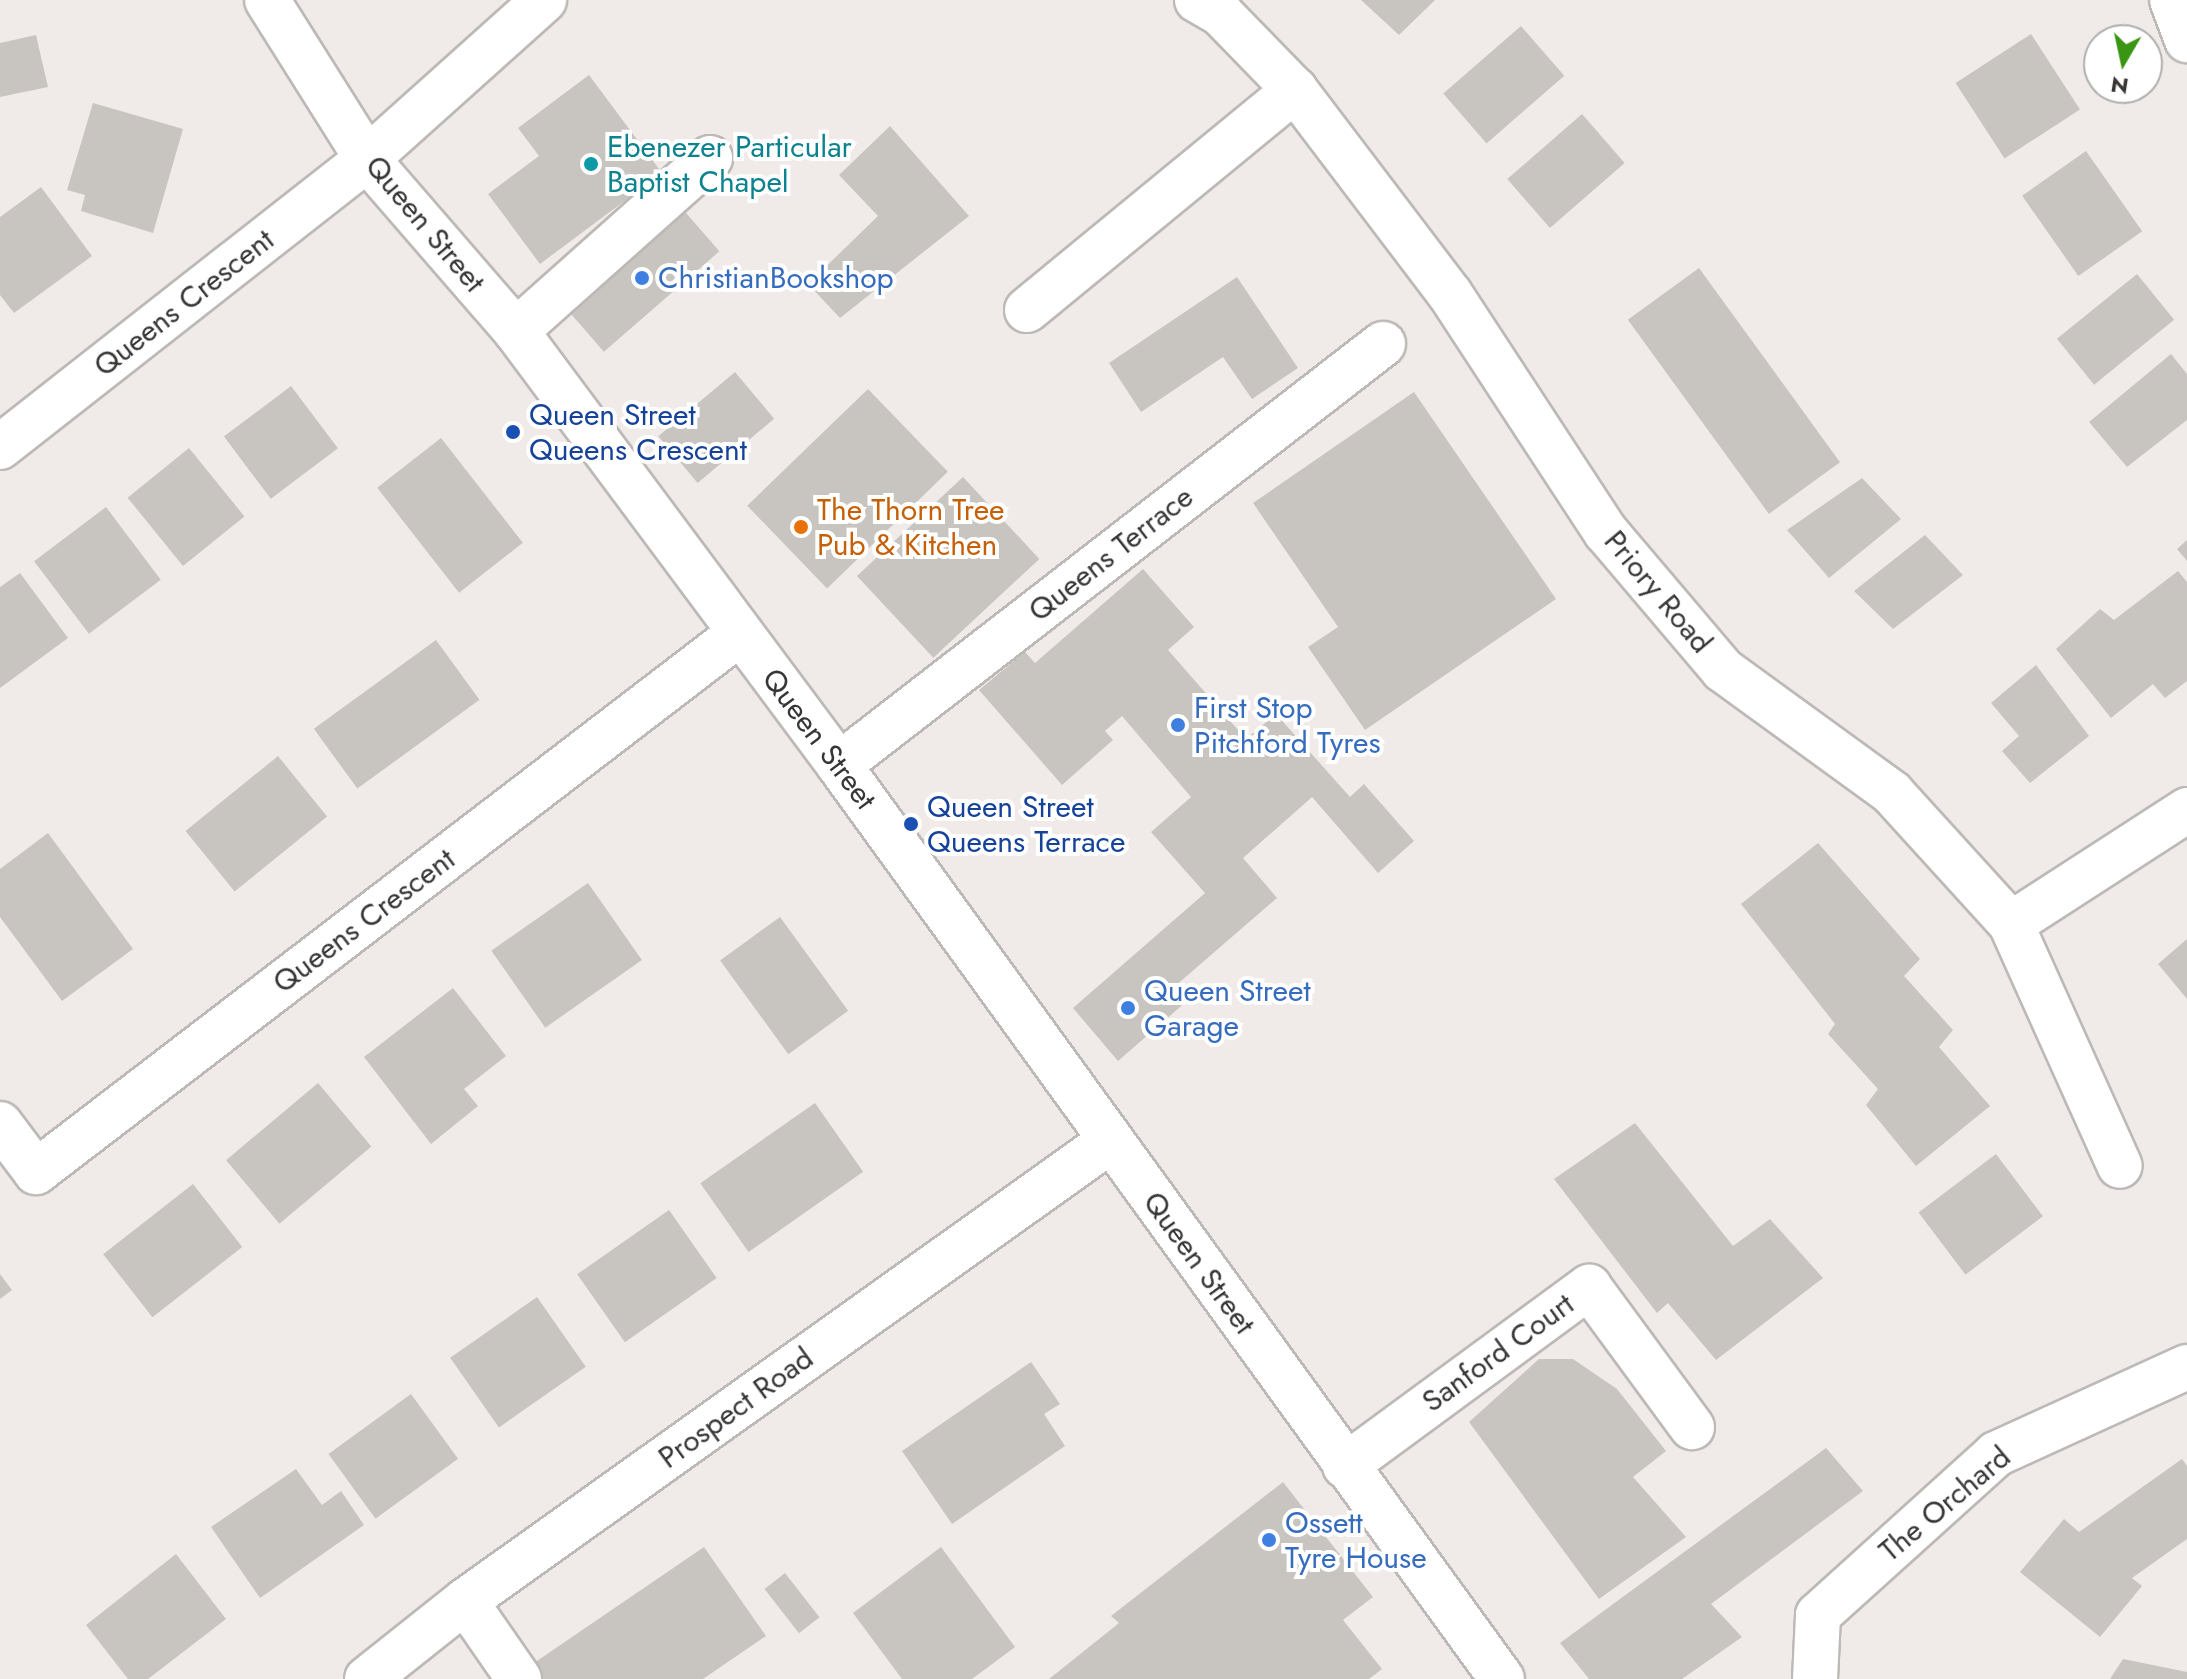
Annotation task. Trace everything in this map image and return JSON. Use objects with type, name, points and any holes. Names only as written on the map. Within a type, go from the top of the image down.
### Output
[{"type":"street","name":"Queen Street","points":[[267,0],[367,159],[516,331],[839,765],[1502,1679]]},
{"type":"street","points":[[367,159],[544,0]]},
{"type":"street","points":[[2172,0],[2187,40]]},
{"type":"street","name":"Priory Road","points":[[1217,5],[1295,90],[1450,294],[1606,532],[1723,670],[1892,793],[2011,924],[2120,1166]]},
{"type":"street","points":[[1027,310],[1295,90]]},
{"type":"street","points":[[516,331],[710,158]]},
{"type":"street","name":"Queens Crescent","points":[[0,447],[367,159]]},
{"type":"street","name":"Queens Terrace","points":[[839,765],[1383,344]]},
{"type":"street","name":"Queens Crescent","points":[[0,1124],[36,1172],[740,633]]},
{"type":"street","points":[[2011,924],[2187,810]]},
{"type":"street","name":"Prospect Road","points":[[367,1679],[465,1601],[1110,1141]]},
{"type":"street","name":"Sanford Court","points":[[1345,1466],[1589,1287],[1692,1427]]},
{"type":"street","name":"The Orchard","points":[[1815,1679],[1818,1615],[1996,1454],[2187,1367]]},
{"type":"street","points":[[465,1601],[519,1679]]},
{"type":"building","points":[[1361,0],[1435,0],[1399,35]]},
{"type":"building","points":[[1521,26],[1564,76],[1487,143],[1443,94]]},
{"type":"building","points":[[2031,34],[2080,109],[2005,158],[1956,83]]},
{"type":"building","points":[[36,35],[48,87],[0,97],[0,43]]},
{"type":"building","name":"Ebenezer Particular Baptist Chapel","points":[[589,75],[662,173],[540,264],[488,194],[539,156],[518,128]]},
{"type":"building","points":[[93,103],[183,129],[153,233],[81,211],[85,195],[67,190]]},
{"type":"building","points":[[1582,114],[1625,163],[1550,228],[1507,179]]},
{"type":"building","points":[[890,126],[969,216],[840,318],[808,284],[878,216],[839,175]]},
{"type":"building","points":[[2086,151],[2142,231],[2078,276],[2022,196]]},
{"type":"building","points":[[41,187],[92,256],[14,313],[0,295],[0,217]]},
{"type":"building","name":"ChristianBookshop","points":[[680,206],[719,251],[604,352],[565,306]]},
{"type":"building","points":[[1699,268],[1840,462],[1769,514],[1628,320]]},
{"type":"building","points":[[2137,274],[2174,320],[2094,385],[2057,339]]},
{"type":"building","points":[[1237,277],[1298,368],[1252,399],[1223,357],[1141,412],[1109,363]]},
{"type":"building","points":[[2171,354],[2187,374],[2187,420],[2127,467],[2089,422]]},
{"type":"building","points":[[735,372],[774,419],[698,483],[658,436]]},
{"type":"building","points":[[291,386],[338,448],[271,499],[224,437]]},
{"type":"building","points":[[868,389],[948,472],[827,588],[747,506]]},
{"type":"building","points":[[1414,392],[1556,599],[1365,730],[1308,647],[1338,627],[1253,503]]},
{"type":"building","points":[[441,438],[523,543],[459,593],[377,488]]},
{"type":"building","points":[[189,448],[244,516],[183,566],[128,498]]},
{"type":"building","points":[[963,477],[1039,559],[933,658],[857,576]]},
{"type":"building","points":[[1862,478],[1901,519],[1829,578],[1787,530]]},
{"type":"building","points":[[106,507],[161,580],[89,634],[34,561]]},
{"type":"building","points":[[1925,535],[1963,575],[1893,629],[1854,591]]},
{"type":"building","points":[[2187,540],[2187,561],[2177,549]]},
{"type":"building","points":[[1143,569],[1194,627],[1168,650],[1246,739],[1276,714],[1350,797],[1364,784],[1414,841],[1378,873],[1312,797],[1243,858],[1277,898],[1174,987],[1187,1001],[1118,1061],[1073,1008],[1205,893],[1151,832],[1191,797],[1122,716],[1105,731],[1113,740],[1062,785],[979,690],[1025,652],[1035,663]]},
{"type":"building","points":[[2178,571],[2187,582],[2187,681],[2165,698],[2153,684],[2111,718],[2056,649],[2100,609],[2114,620]]},
{"type":"building","points":[[20,573],[68,638],[0,688],[0,587]]},
{"type":"building","points":[[436,640],[479,700],[357,789],[314,729]]},
{"type":"building","points":[[2036,665],[2089,736],[2030,783],[2002,751],[2019,736],[1991,703]]},
{"type":"building","points":[[278,756],[327,817],[235,892],[186,831]]},
{"type":"building","points":[[48,833],[133,949],[62,1001],[0,917],[0,869]]},
{"type":"building","points":[[1818,843],[1920,959],[1904,976],[1953,1030],[1939,1047],[1990,1106],[1916,1166],[1866,1105],[1878,1089],[1828,1034],[1835,1024],[1741,904]]},
{"type":"building","points":[[588,883],[642,960],[545,1028],[491,951]]},
{"type":"building","points":[[780,917],[848,1011],[788,1054],[720,960]]},
{"type":"building","points":[[2187,939],[2187,999],[2158,964]]},
{"type":"building","points":[[453,988],[506,1056],[464,1089],[478,1106],[431,1144],[364,1057]]},
{"type":"building","points":[[318,1083],[371,1147],[279,1224],[226,1160]]},
{"type":"building","points":[[815,1103],[863,1172],[748,1252],[700,1183]]},
{"type":"building","points":[[1635,1123],[1733,1246],[1770,1219],[1823,1278],[1716,1360],[1668,1303],[1657,1313],[1554,1179]]},
{"type":"building","points":[[1996,1154],[2043,1216],[1965,1275],[1919,1212]]},
{"type":"building","points":[[193,1184],[242,1247],[152,1317],[103,1254]]},
{"type":"building","points":[[669,1210],[717,1278],[625,1342],[577,1274]]},
{"type":"building","points":[[0,1274],[12,1290],[0,1299]]},
{"type":"building","points":[[537,1297],[586,1367],[499,1427],[450,1358]]},
{"type":"building","points":[[1539,1359],[1573,1359],[1617,1389],[1666,1451],[1633,1477],[1686,1537],[1599,1599],[1469,1422]]},
{"type":"building","points":[[1031,1362],[1060,1404],[1044,1414],[1065,1446],[952,1524],[902,1451]]},
{"type":"building","points":[[411,1394],[458,1459],[376,1519],[328,1454]]},
{"type":"building","points":[[1826,1448],[1863,1491],[1711,1604],[1742,1637],[1682,1679],[1589,1679],[1560,1643]]},
{"type":"building","points":[[2182,1459],[2187,1466],[2187,1539],[2132,1578],[2142,1586],[2100,1637],[2020,1572],[2064,1519],[2079,1532]]},
{"type":"building","points":[[296,1469],[322,1505],[341,1491],[364,1525],[260,1598],[211,1527]]},
{"type":"building","name":"Ossett Tyre House","points":[[1283,1482],[1373,1597],[1343,1620],[1382,1669],[1369,1679],[1049,1679],[1119,1623],[1111,1616]]},
{"type":"building","points":[[704,1547],[766,1636],[703,1679],[541,1679],[531,1665]]},
{"type":"building","points":[[941,1547],[1015,1647],[972,1679],[902,1679],[853,1613]]},
{"type":"building","points":[[176,1554],[226,1619],[148,1679],[128,1679],[86,1625]]},
{"type":"building","points":[[785,1573],[819,1617],[799,1633],[765,1589]]},
{"type":"building","points":[[2123,1659],[2187,1672],[2187,1679],[2110,1679]]},
{"type":"place","name":"Ebenezer Particular Baptist Chapel","points":[[591,164]]},
{"type":"place","name":"ChristianBookshop","points":[[642,278]]},
{"type":"place","name":"Queen Street Queens Crescent","points":[[513,432]]},
{"type":"place","name":"The Thorn Tree Pub & Kitchen","points":[[801,527]]},
{"type":"place","name":"First Stop Pitchford Tyres","points":[[1178,725]]},
{"type":"place","name":"Queen Street Queens Terrace","points":[[911,824]]},
{"type":"place","name":"Queen Street Garage","points":[[1128,1008]]},
{"type":"place","name":"Ossett Tyre House","points":[[1269,1540]]}]
